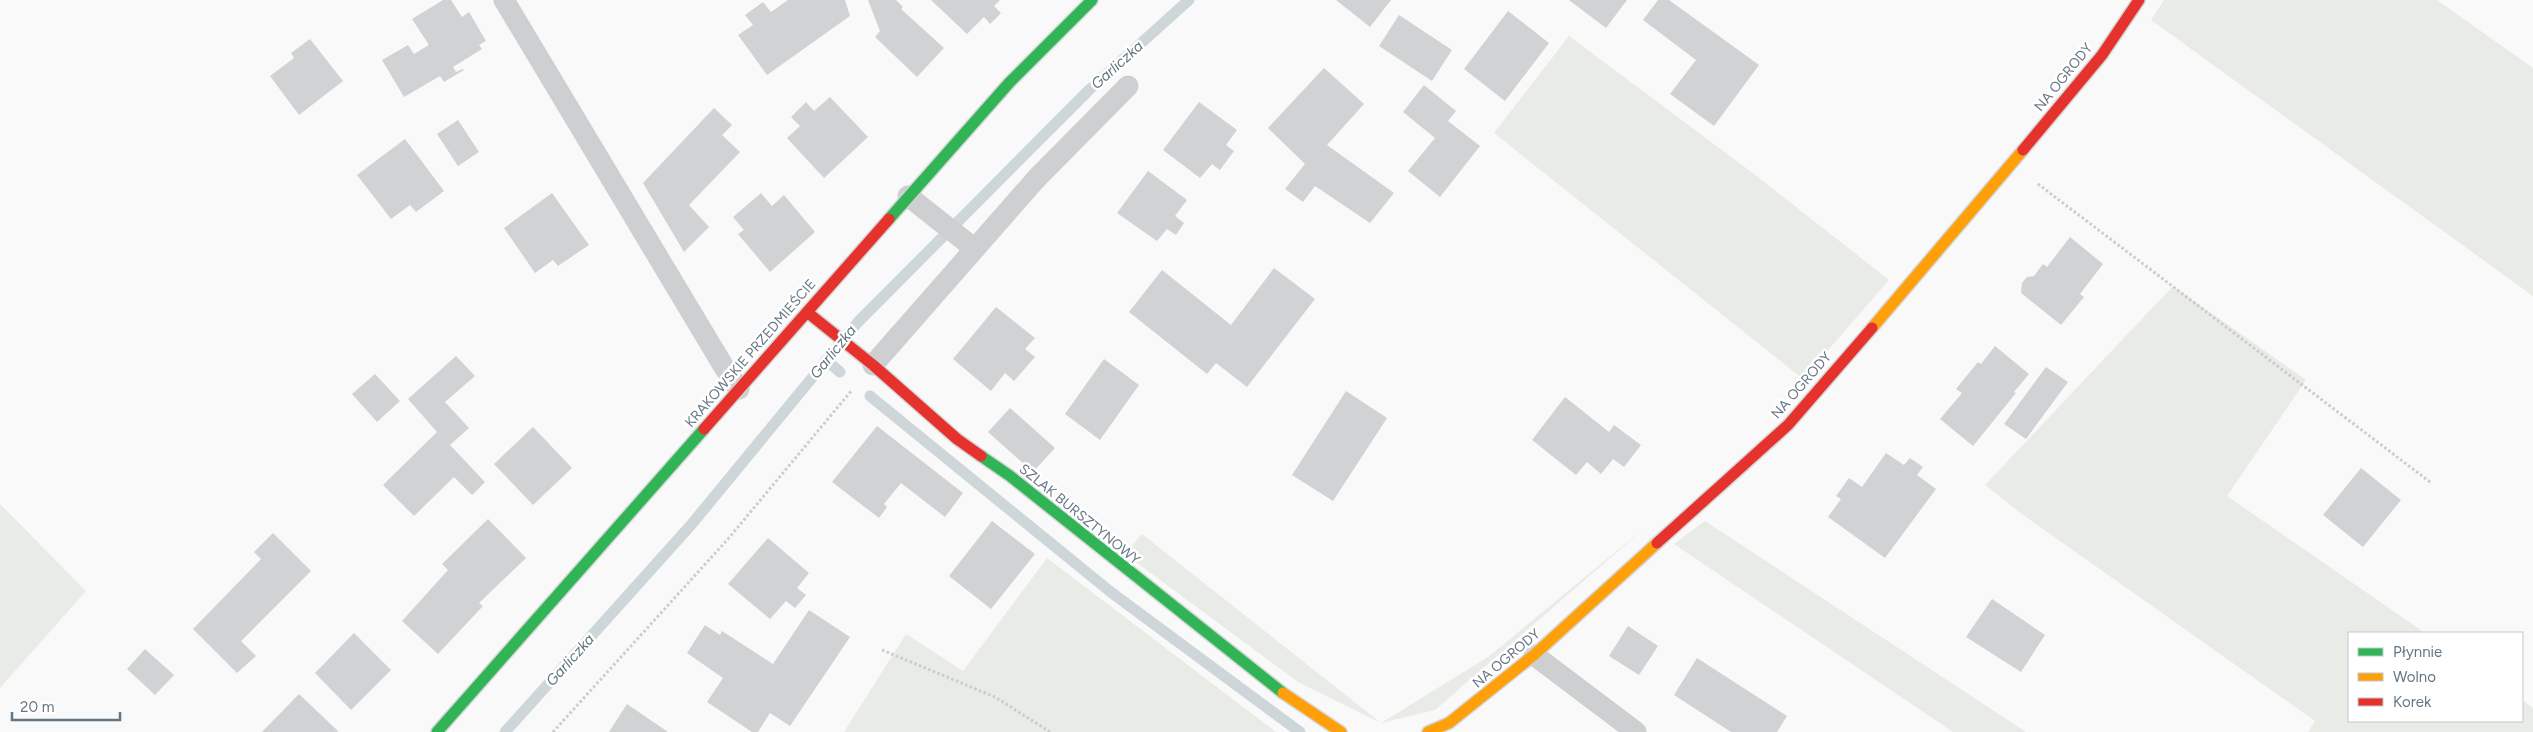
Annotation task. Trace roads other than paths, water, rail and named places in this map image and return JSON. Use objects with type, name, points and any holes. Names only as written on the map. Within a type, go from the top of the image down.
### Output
[{"type":"street","name":"KRAKOWSKIE PRZEDMIEŚCIE","points":[[437,732],[908,196],[1015,77],[1092,0]]},
{"type":"street","name":"NA OGRODY","points":[[1428,732],[1449,723],[1534,655],[1788,426],[2012,164],[2102,55],[2139,0]]},
{"type":"street","name":"SZLAK BURSZTYNOWY","points":[[807,312],[866,359],[957,439],[1010,476],[1266,682],[1341,732]]},
{"type":"lane","points":[[504,0],[739,389]]},
{"type":"lane","points":[[866,359],[970,245],[1128,86]]},
{"type":"lane","points":[[908,196],[970,245]]},
{"type":"lane","points":[[1534,655],[1636,732]]},
{"type":"waterway","name":"Garliczka","points":[[505,732],[691,525],[858,322],[1089,90],[1189,0]]},
{"type":"waterway","points":[[826,360],[840,372]]},
{"type":"waterway","points":[[870,396],[1112,593],[1300,732]]}]
